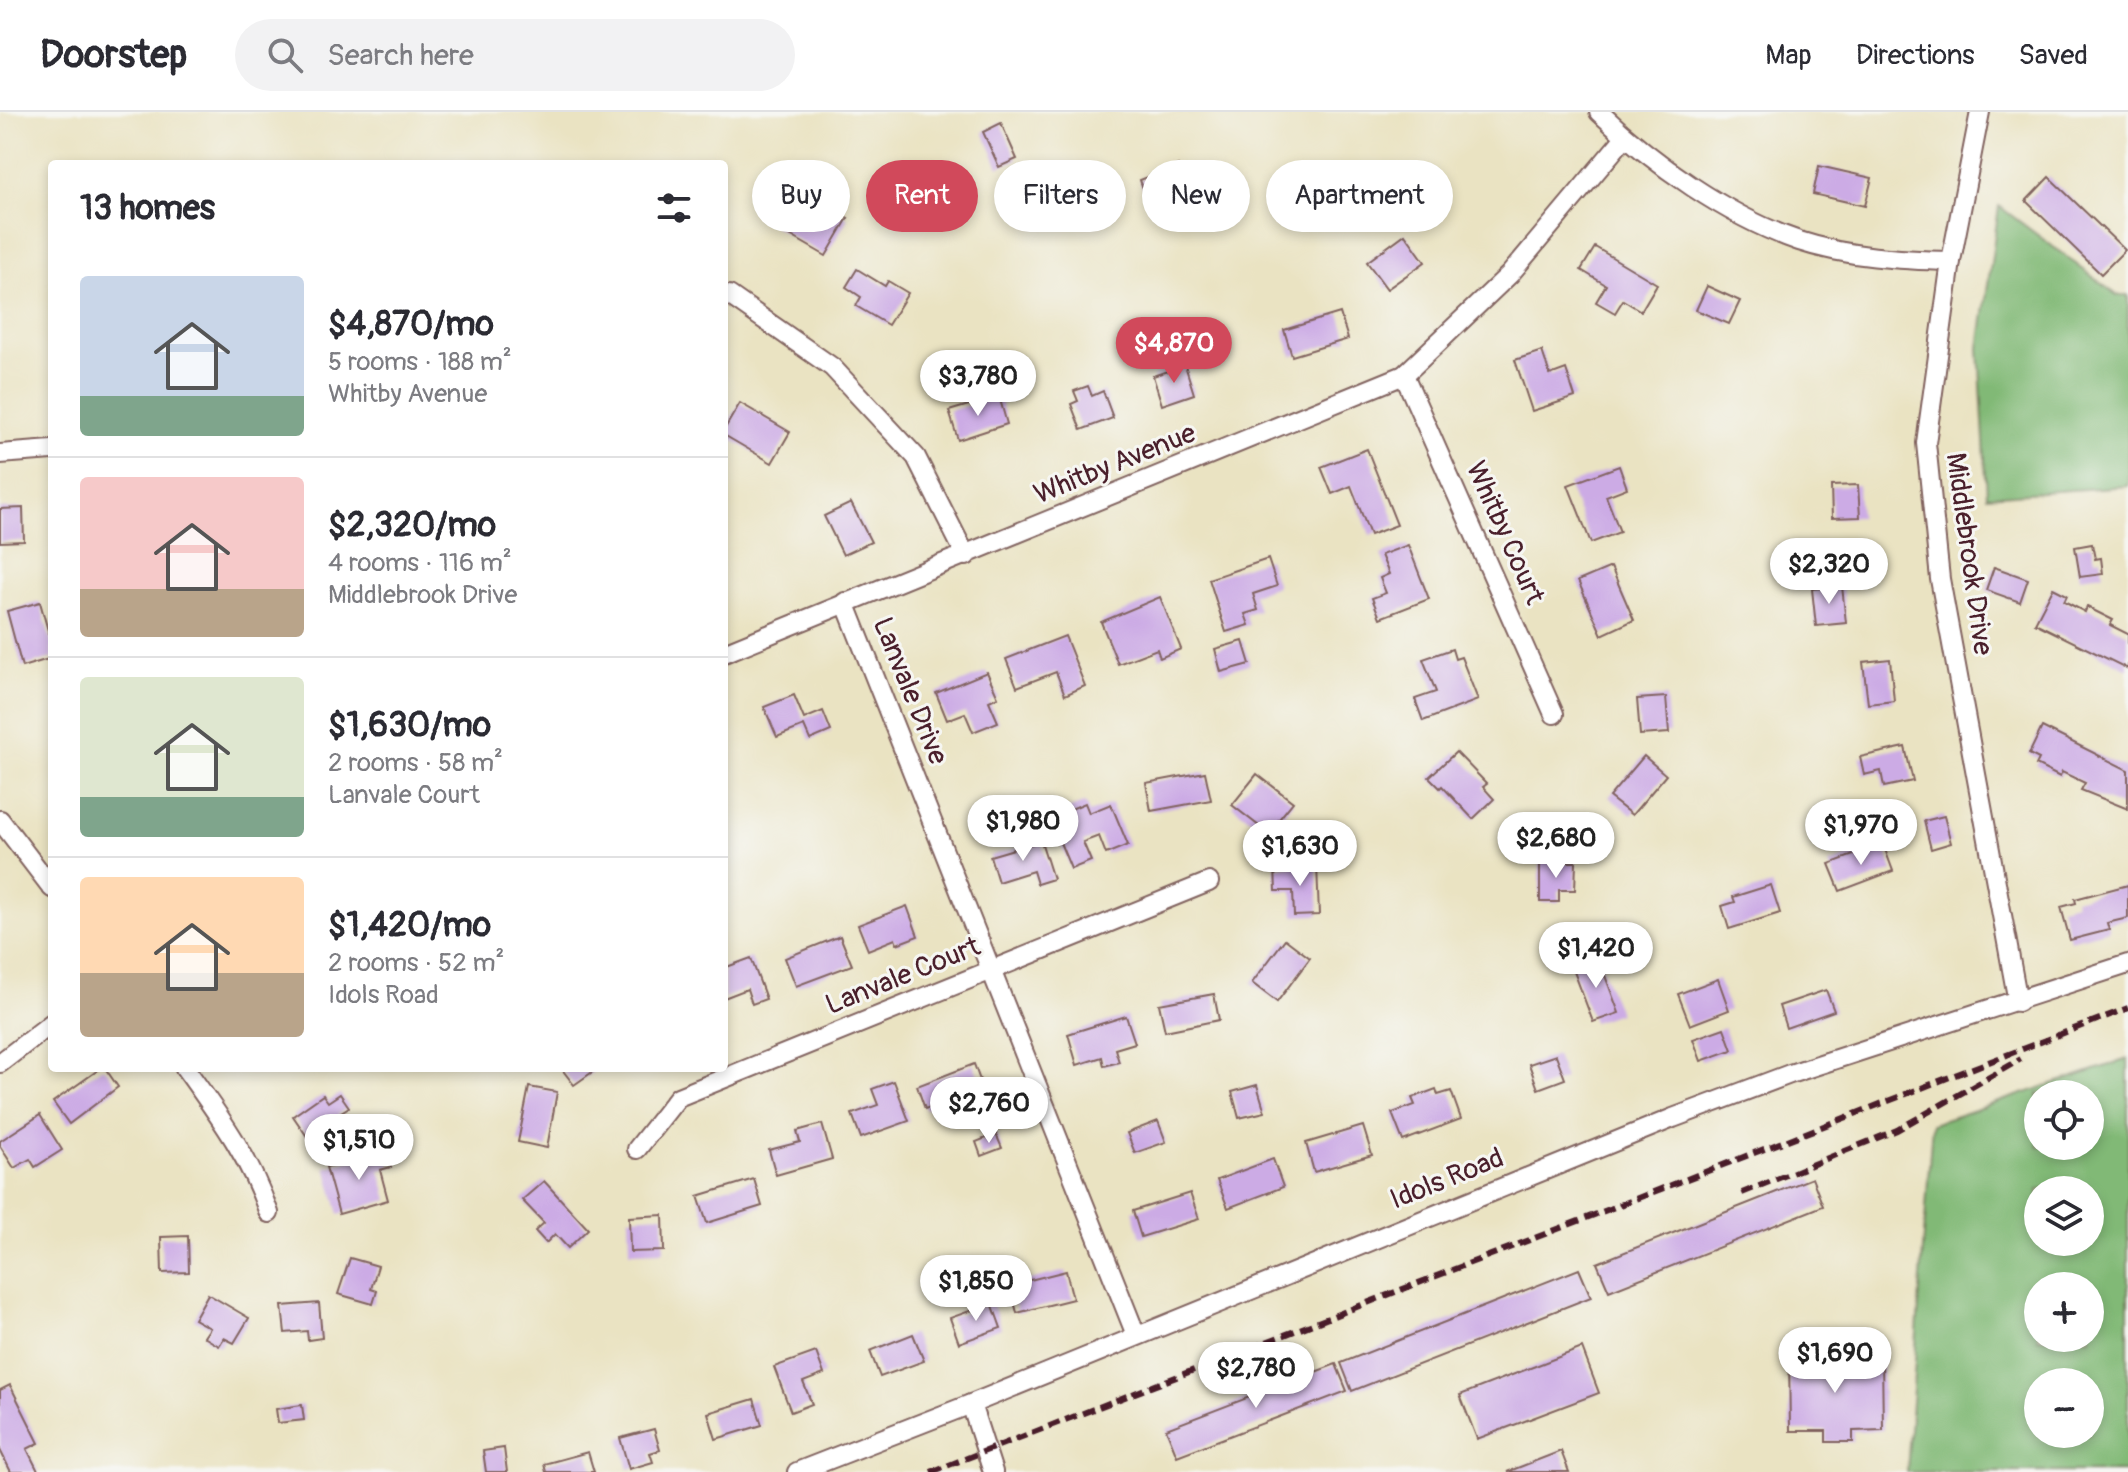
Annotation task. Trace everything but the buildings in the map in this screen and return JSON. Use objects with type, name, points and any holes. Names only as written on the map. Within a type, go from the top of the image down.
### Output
[{"type":"street","points":[[1599,112],[1625,137],[1722,204],[1768,228],[1799,241],[1832,249],[1908,261],[1951,261]]},
{"type":"street","name":"Middlebrook Drive","points":[[1980,112],[1951,261],[1926,443],[1940,579],[2018,1002]]},
{"type":"street","name":"Whitby Avenue","points":[[728,651],[1404,375],[1510,274],[1625,137]]},
{"type":"street","points":[[729,295],[832,367],[916,457],[966,556]]},
{"type":"street","name":"Whitby Court","points":[[1404,375],[1554,714]]},
{"type":"street","points":[[0,454],[48,450]]},
{"type":"street","name":"Lanvale Drive","points":[[845,602],[1136,1335]]},
{"type":"street","points":[[0,820],[48,883]]},
{"type":"street","name":"Lanvale Court","points":[[637,1149],[678,1097],[1209,882]]},
{"type":"street","name":"Idols Road","points":[[797,1472],[1673,1118],[1790,1074],[2128,964]]},
{"type":"street","points":[[0,1063],[48,1026]]},
{"type":"street","points":[[188,1072],[231,1132],[256,1176],[269,1213]]},
{"type":"street","points":[[971,1404],[993,1472]]},
{"type":"green space","points":[[1999,206],[2117,295],[2128,295],[2128,486],[1987,496],[1979,348]]},
{"type":"green space","points":[[2128,1059],[2128,1472],[1907,1472],[1932,1124],[2024,1093],[2024,1160],[2104,1160],[2104,1080],[2065,1080]]},
{"type":"railway","points":[[931,1472],[2128,1008]]},
{"type":"railway","points":[[1742,1193],[1897,1130],[2021,1059]]}]
